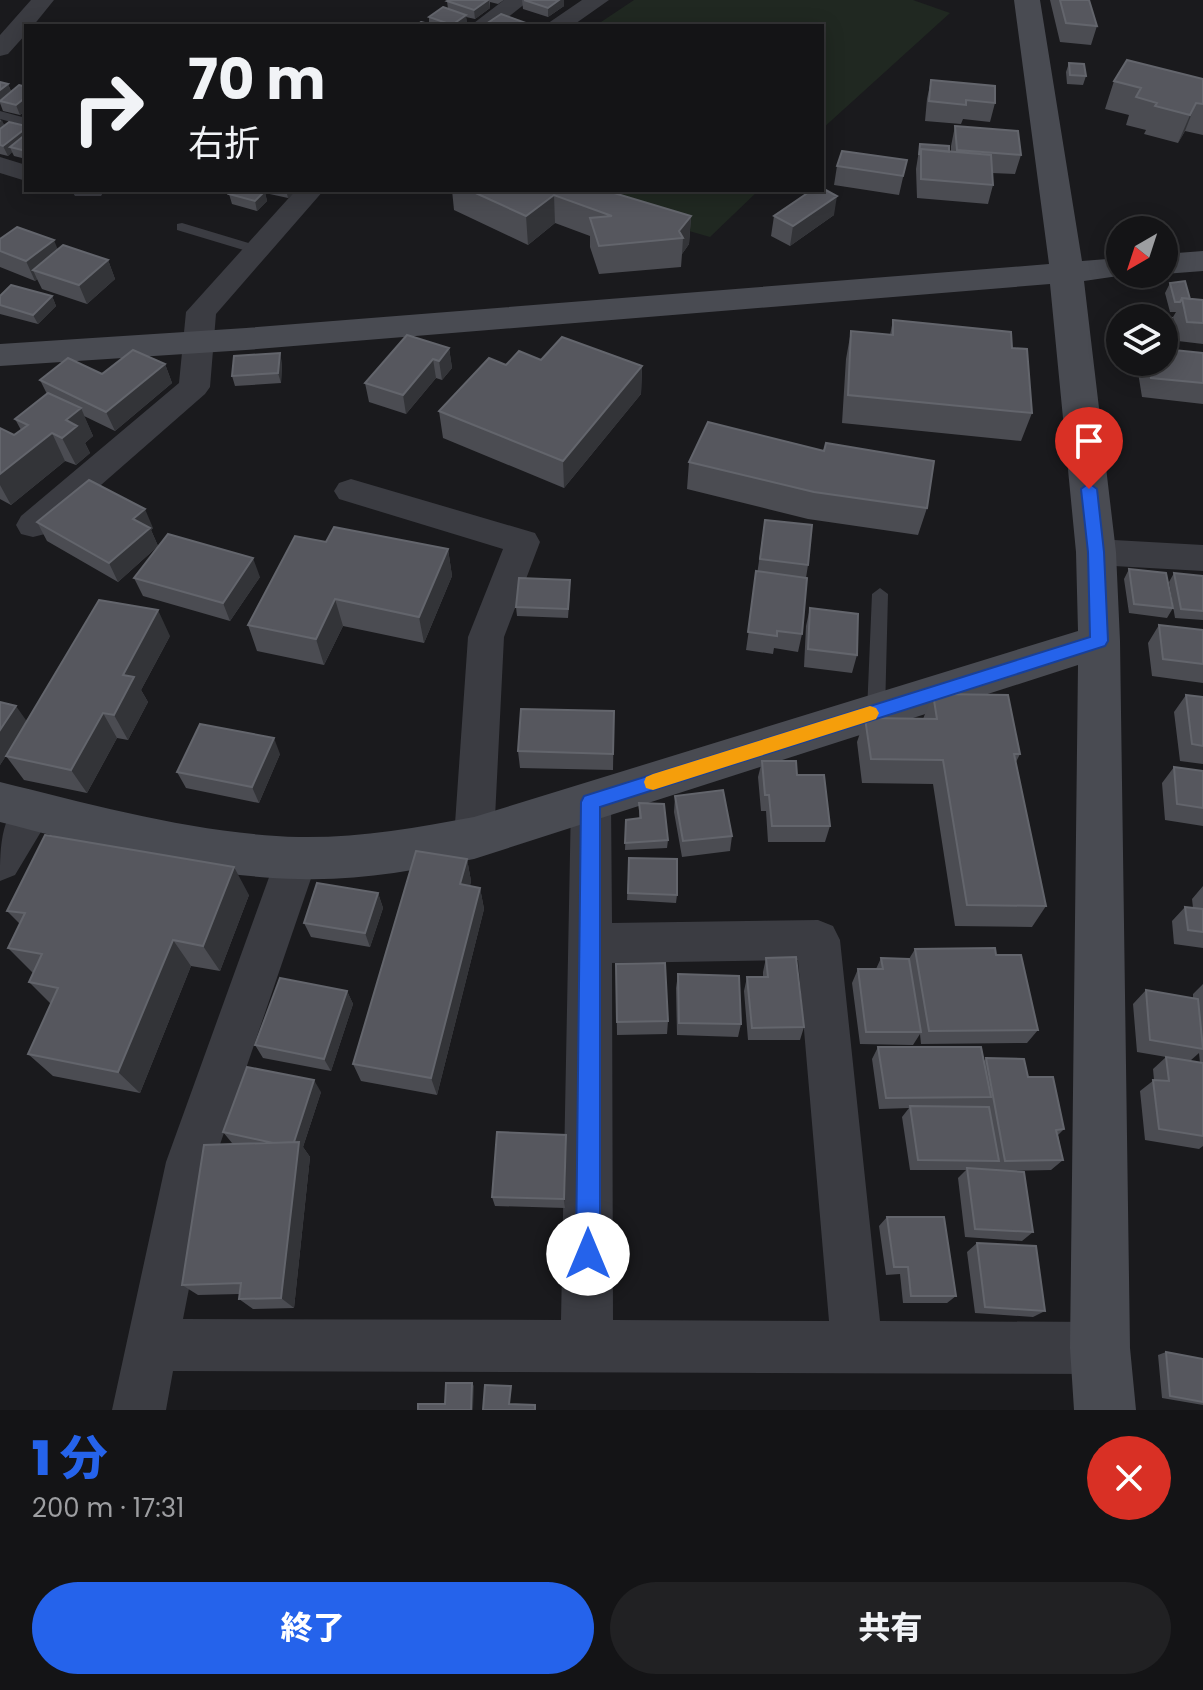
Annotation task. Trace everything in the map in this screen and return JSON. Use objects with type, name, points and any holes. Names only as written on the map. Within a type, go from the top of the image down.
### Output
[{"type":"street","points":[[0,49],[43,0]]},
{"type":"street","points":[[559,24],[598,0]]},
{"type":"street","points":[[1027,0],[1067,273],[1067,300],[1096,552],[1099,641],[1100,1348],[1105,1410]]},
{"type":"street","points":[[485,24],[515,3]]},
{"type":"street","points":[[0,165],[24,172]]},
{"type":"street","points":[[33,525],[194,387],[201,312],[309,192]]},
{"type":"street","points":[[1178,263],[1203,261]]},
{"type":"street","points":[[0,355],[196,343],[1106,269]]},
{"type":"street","points":[[351,491],[523,542],[486,637],[474,838]]},
{"type":"street","points":[[1096,552],[1203,558]]},
{"type":"street","points":[[0,862],[17,806],[217,850],[297,858],[355,857],[474,838],[1099,641]]},
{"type":"street","points":[[587,1347],[591,802]]},
{"type":"street","points":[[139,1410],[190,1162],[297,858]]},
{"type":"street","points":[[591,943],[818,940],[857,1347]]},
{"type":"street","points":[[153,1345],[1100,1348]]},
{"type":"lane","points":[[0,115],[24,121]]},
{"type":"lane","points":[[182,227],[257,250]]},
{"type":"lane","points":[[876,712],[880,594]]},
{"type":"shaded area","points":[[634,0],[913,0],[950,13],[824,127],[824,24],[598,24]]},
{"type":"shaded area","points":[[563,192],[757,192],[710,237]]},
{"type":"building","points":[[449,0],[488,0],[474,10]]},
{"type":"building","points":[[524,0],[559,0],[548,8]]},
{"type":"building","points":[[1060,0],[1089,0],[1097,26],[1066,23]]},
{"type":"building","points":[[443,7],[466,15],[453,24],[429,17]]},
{"type":"building","points":[[501,14],[526,23],[525,24],[486,24]]},
{"type":"building","points":[[1127,60],[1203,79],[1203,104],[1196,103],[1190,115],[1155,106],[1157,103],[1136,97],[1141,88],[1114,81]]},
{"type":"building","points":[[1069,63],[1084,64],[1086,76],[1070,75]]},
{"type":"building","points":[[931,80],[995,86],[995,103],[966,100],[966,105],[929,101]]},
{"type":"building","points":[[19,85],[24,86],[24,99],[16,105],[0,101]]},
{"type":"building","points":[[9,122],[24,126],[24,130],[3,146],[0,145],[0,129]]},
{"type":"building","points":[[955,126],[1018,131],[1021,155],[957,150]]},
{"type":"building","points":[[24,136],[24,150],[10,147]]},
{"type":"building","points":[[920,144],[949,146],[949,152],[921,149],[919,155]]},
{"type":"building","points":[[921,149],[991,155],[993,185],[921,179]]},
{"type":"building","points":[[842,151],[907,160],[903,176],[837,166]]},
{"type":"building","points":[[824,189],[837,196],[793,226],[774,216],[809,192],[824,192]]},
{"type":"building","points":[[232,192],[264,192],[255,201],[229,194]]},
{"type":"building","points":[[473,192],[611,192],[691,216],[679,231],[683,238],[599,246],[590,218],[612,216],[554,195],[526,216]]},
{"type":"building","points":[[17,227],[54,240],[26,261],[0,251],[0,239]]},
{"type":"building","points":[[63,245],[108,260],[79,285],[33,270]]},
{"type":"building","points":[[1185,281],[1190,299],[1182,298],[1180,302],[1175,302],[1171,288],[1178,288],[1178,282]]},
{"type":"building","points":[[11,285],[52,296],[33,315],[0,305],[0,296]]},
{"type":"building","points":[[1182,298],[1203,300],[1203,323],[1187,322]]},
{"type":"building","points":[[893,320],[1011,332],[1012,348],[1027,349],[1032,413],[848,395],[851,331],[893,335]]},
{"type":"building","points":[[407,335],[449,348],[439,361],[433,359],[403,395],[365,383]]},
{"type":"building","points":[[562,337],[642,366],[563,461],[439,411],[489,358],[506,365],[519,351],[541,360]]},
{"type":"building","points":[[133,350],[165,364],[106,412],[40,380],[68,358],[102,374]]},
{"type":"building","points":[[1178,350],[1203,353],[1203,383],[1151,378],[1178,376]]},
{"type":"building","points":[[280,353],[278,373],[232,376],[234,356]]},
{"type":"building","points":[[48,393],[81,408],[66,420],[77,426],[62,438],[52,433],[0,474],[0,428],[14,435],[28,425],[15,419]]},
{"type":"building","points":[[708,422],[824,451],[826,443],[934,461],[927,508],[814,492],[689,462]]},
{"type":"building","points":[[89,480],[145,509],[133,519],[150,528],[109,563],[37,522]]},
{"type":"building","points":[[765,520],[812,525],[808,565],[760,559]]},
{"type":"building","points":[[334,527],[448,549],[419,617],[335,599],[316,639],[248,625],[295,536],[326,542]]},
{"type":"building","points":[[168,534],[253,558],[223,603],[134,578]]},
{"type":"building","points":[[1129,569],[1166,573],[1173,608],[1134,604]]},
{"type":"building","points":[[756,571],[807,578],[802,634],[777,631],[777,636],[748,632]]},
{"type":"building","points":[[1174,573],[1203,576],[1203,611],[1181,609]]},
{"type":"building","points":[[519,578],[570,580],[568,609],[516,607]]},
{"type":"building","points":[[99,600],[158,610],[123,675],[134,677],[114,715],[103,713],[71,770],[6,756]]},
{"type":"building","points":[[810,608],[858,614],[857,655],[808,649]]},
{"type":"building","points":[[1159,625],[1203,630],[1203,664],[1163,659]]},
{"type":"building","points":[[933,694],[1008,695],[1020,754],[1014,754],[1046,906],[967,905],[943,760],[871,759],[865,718],[937,719]]},
{"type":"building","points":[[1186,695],[1203,697],[1203,746],[1192,744]]},
{"type":"building","points":[[0,702],[16,706],[0,730]]},
{"type":"building","points":[[521,709],[614,711],[613,754],[518,751]]},
{"type":"building","points":[[200,724],[274,738],[252,787],[177,772]]},
{"type":"building","points":[[762,761],[796,761],[797,775],[824,775],[830,826],[772,826]]},
{"type":"building","points":[[1174,767],[1203,771],[1203,808],[1177,804]]},
{"type":"building","points":[[723,790],[732,836],[683,841],[675,796]]},
{"type":"building","points":[[639,803],[664,804],[668,840],[625,843],[626,820],[641,818]]},
{"type":"building","points":[[45,835],[234,867],[203,946],[173,940],[118,1072],[28,1054],[58,988],[29,982],[42,954],[8,948],[25,913],[7,911]]},
{"type":"building","points":[[416,851],[467,859],[460,884],[480,888],[431,1078],[353,1064]]},
{"type":"building","points":[[629,858],[677,859],[677,895],[628,893]]},
{"type":"building","points":[[317,883],[378,893],[365,933],[304,923]]},
{"type":"building","points":[[1185,907],[1203,909],[1203,932],[1188,930]]},
{"type":"building","points":[[995,948],[996,955],[1021,955],[1038,1030],[929,1031],[915,949]]},
{"type":"building","points":[[796,957],[804,1027],[752,1028],[747,977],[768,977],[766,958]]},
{"type":"building","points":[[881,958],[909,959],[921,1032],[866,1032],[858,969],[883,969]]},
{"type":"building","points":[[665,963],[668,1021],[617,1022],[616,964]]},
{"type":"building","points":[[678,974],[739,976],[741,1024],[679,1023]]},
{"type":"building","points":[[280,978],[347,991],[324,1059],[255,1045]]},
{"type":"building","points":[[1146,990],[1198,999],[1203,1049],[1150,1040]]},
{"type":"building","points":[[878,1047],[981,1047],[991,1097],[886,1098]]},
{"type":"building","points":[[1166,1057],[1203,1063],[1203,1136],[1159,1129],[1153,1080],[1169,1081]]},
{"type":"building","points":[[986,1058],[1024,1059],[1028,1077],[1053,1077],[1064,1129],[1056,1130],[1063,1160],[1005,1161]]},
{"type":"building","points":[[247,1067],[314,1080],[294,1142],[273,1143],[223,1132]]},
{"type":"building","points":[[910,1106],[989,1107],[999,1161],[918,1160]]},
{"type":"building","points":[[497,1132],[566,1135],[564,1199],[492,1197]]},
{"type":"building","points":[[299,1142],[281,1298],[239,1299],[241,1283],[182,1285],[204,1145]]},
{"type":"building","points":[[967,1168],[1024,1172],[1033,1232],[975,1229]]},
{"type":"building","points":[[887,1217],[944,1217],[956,1296],[911,1296],[908,1267],[894,1267]]},
{"type":"building","points":[[977,1243],[1036,1246],[1045,1311],[985,1307]]},
{"type":"building","points":[[1166,1352],[1203,1359],[1203,1402],[1170,1396]]},
{"type":"building","points":[[446,1383],[472,1383],[471,1410],[418,1410],[418,1404],[445,1404]]},
{"type":"building","points":[[485,1385],[511,1386],[509,1404],[535,1405],[535,1410],[483,1410]]},
{"type":"slow traffic","points":[[653,782],[870,713]]},
{"type":"route","points":[[588,1254],[591,802],[1099,641],[1096,552],[1089,489]]}]
